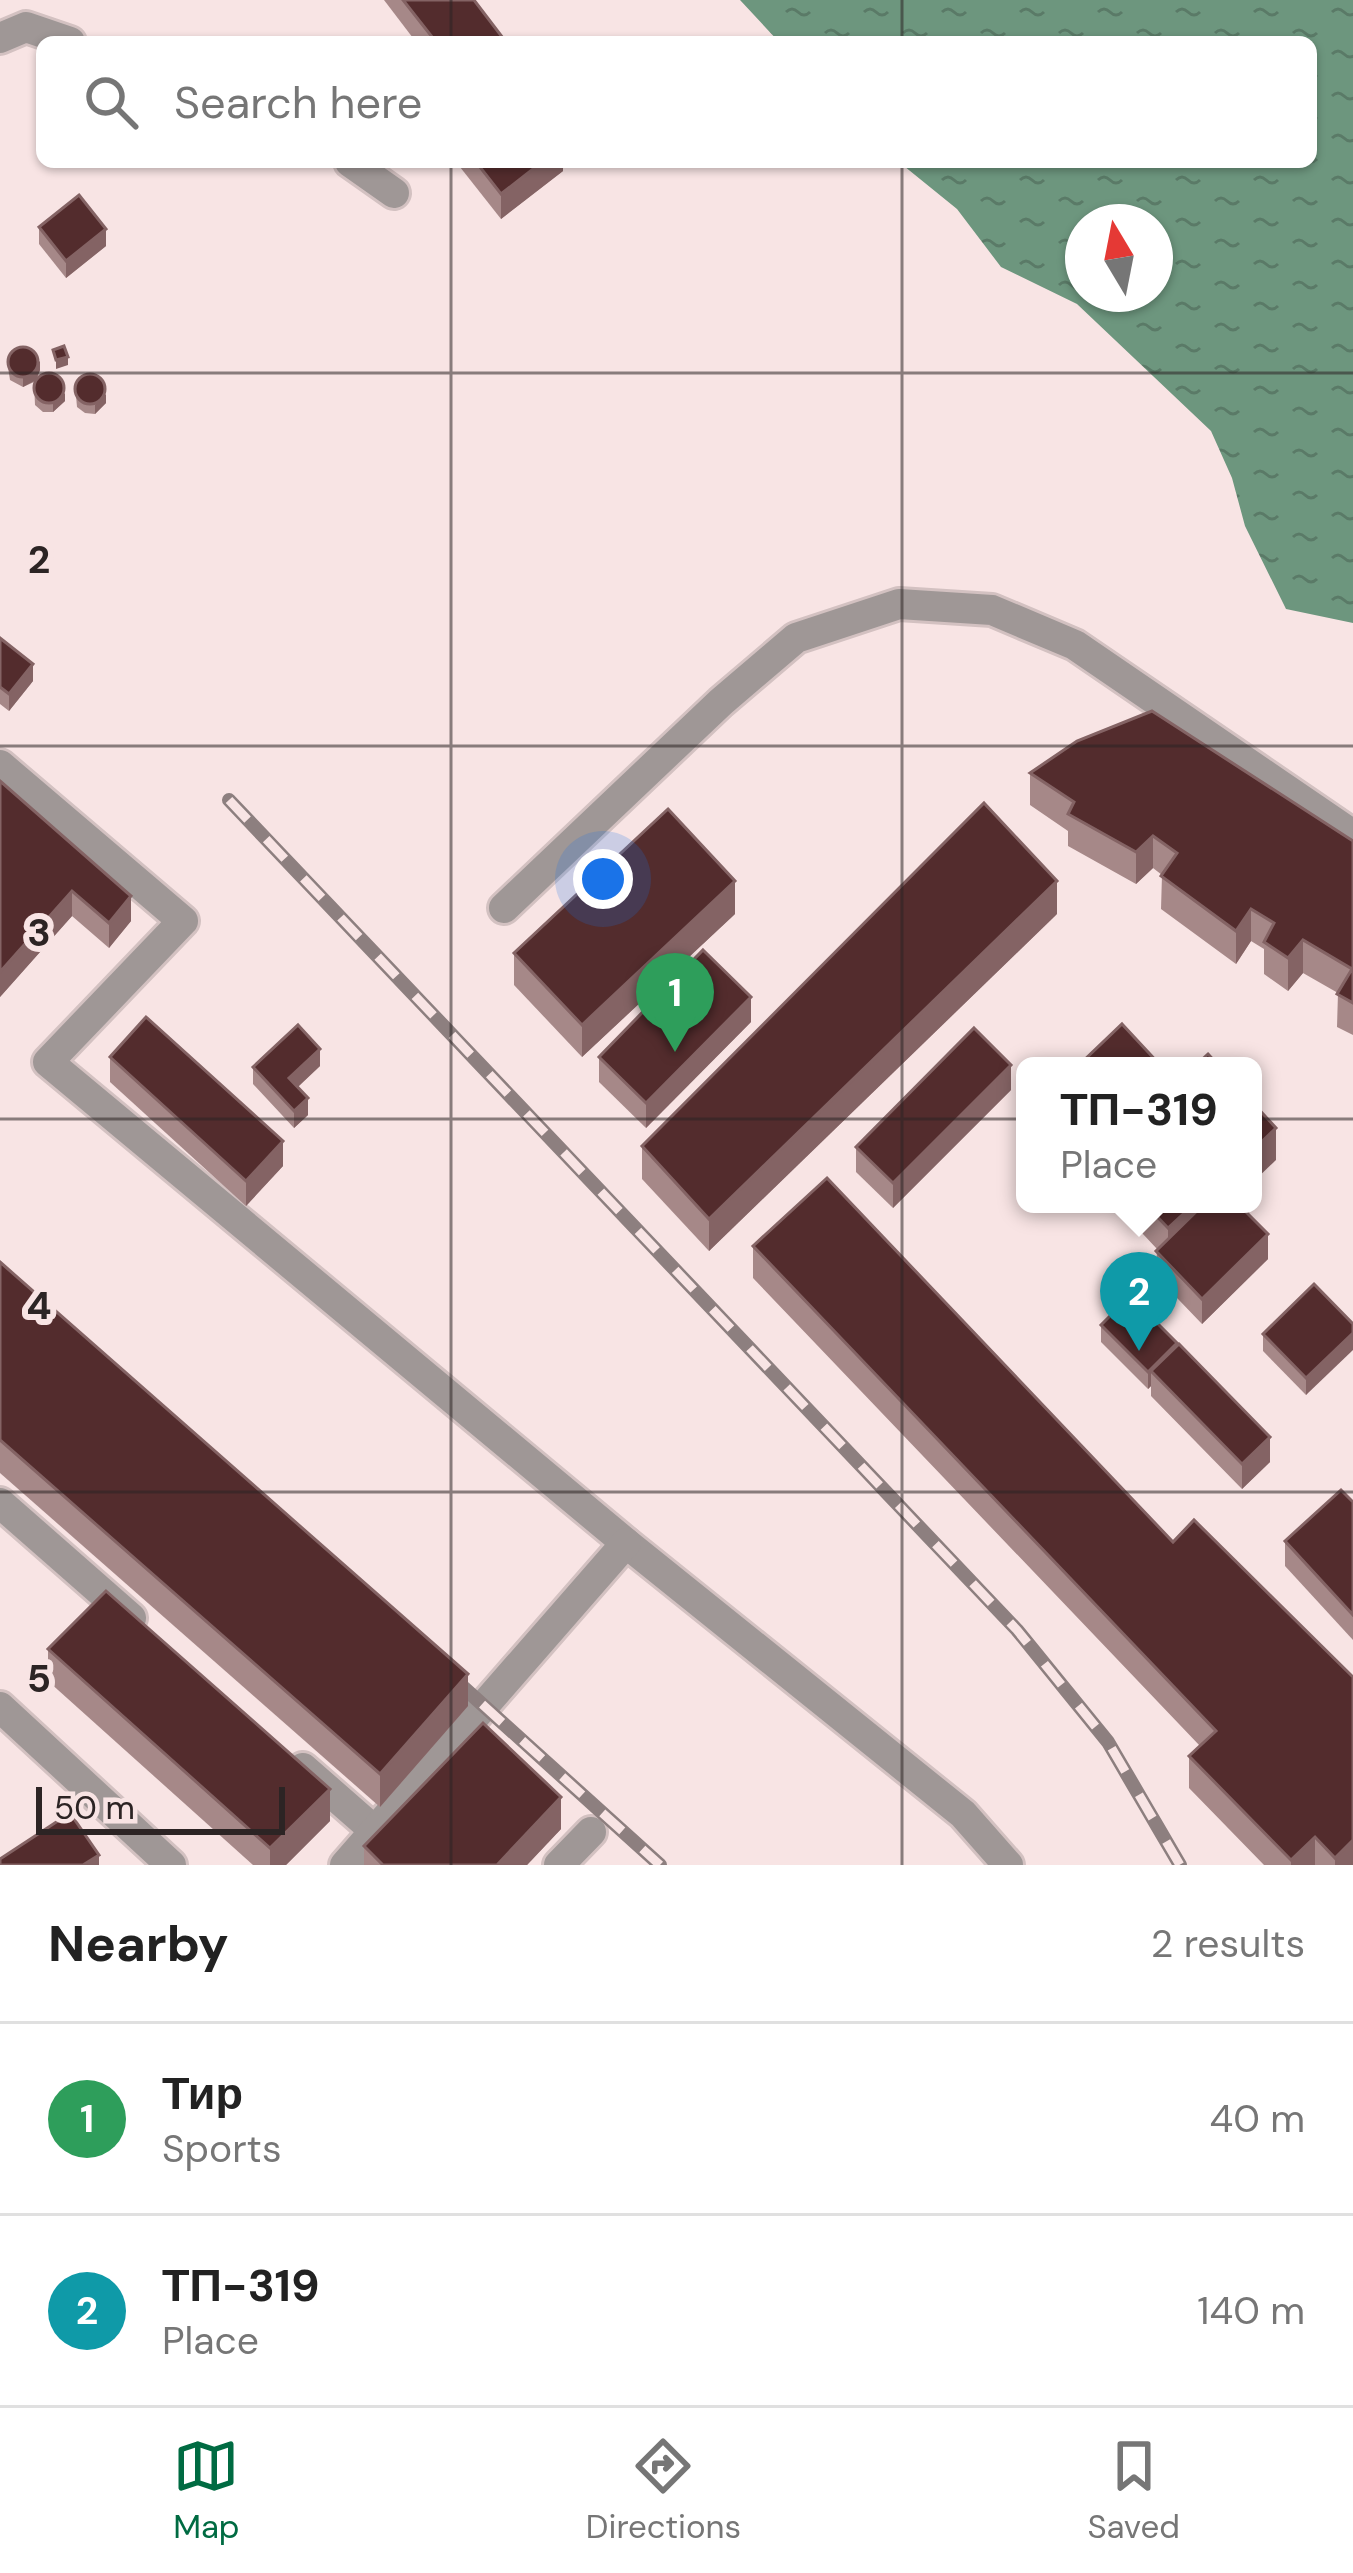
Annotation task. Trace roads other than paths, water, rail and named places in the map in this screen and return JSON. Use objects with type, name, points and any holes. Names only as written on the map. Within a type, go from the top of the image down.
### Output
[{"type":"street","points":[[0,38],[26,27],[52,36]]},
{"type":"street","points":[[359,168],[394,193]]},
{"type":"street","points":[[504,908],[721,702],[796,638],[899,604],[992,610],[1075,645],[1353,836]]},
{"type":"street","points":[[0,765],[184,921],[48,1062],[626,1543],[963,1814],[1008,1865]]},
{"type":"street","points":[[0,1503],[160,1644]]},
{"type":"street","points":[[345,1865],[626,1543]]},
{"type":"street","points":[[0,1707],[160,1862]]},
{"type":"street","points":[[286,1753],[375,1831]]},
{"type":"street","points":[[559,1865],[591,1832]]},
{"type":"water","points":[[740,0],[1353,0],[1353,623],[1286,609],[1245,526],[1232,478],[1211,431],[1085,312],[1173,312],[1173,204],[1065,204],[1065,298],[1001,267],[957,209],[906,168],[1317,168],[1317,36],[773,36]]},
{"type":"railway","points":[[229,800],[1017,1630],[1108,1742],[1180,1865]]},
{"type":"railway","points":[[442,1668],[660,1865]]},
{"type":"place","name":"Тир","points":[[675,1052]]},
{"type":"place","name":"ТП-319","points":[[1139,1351]]}]
